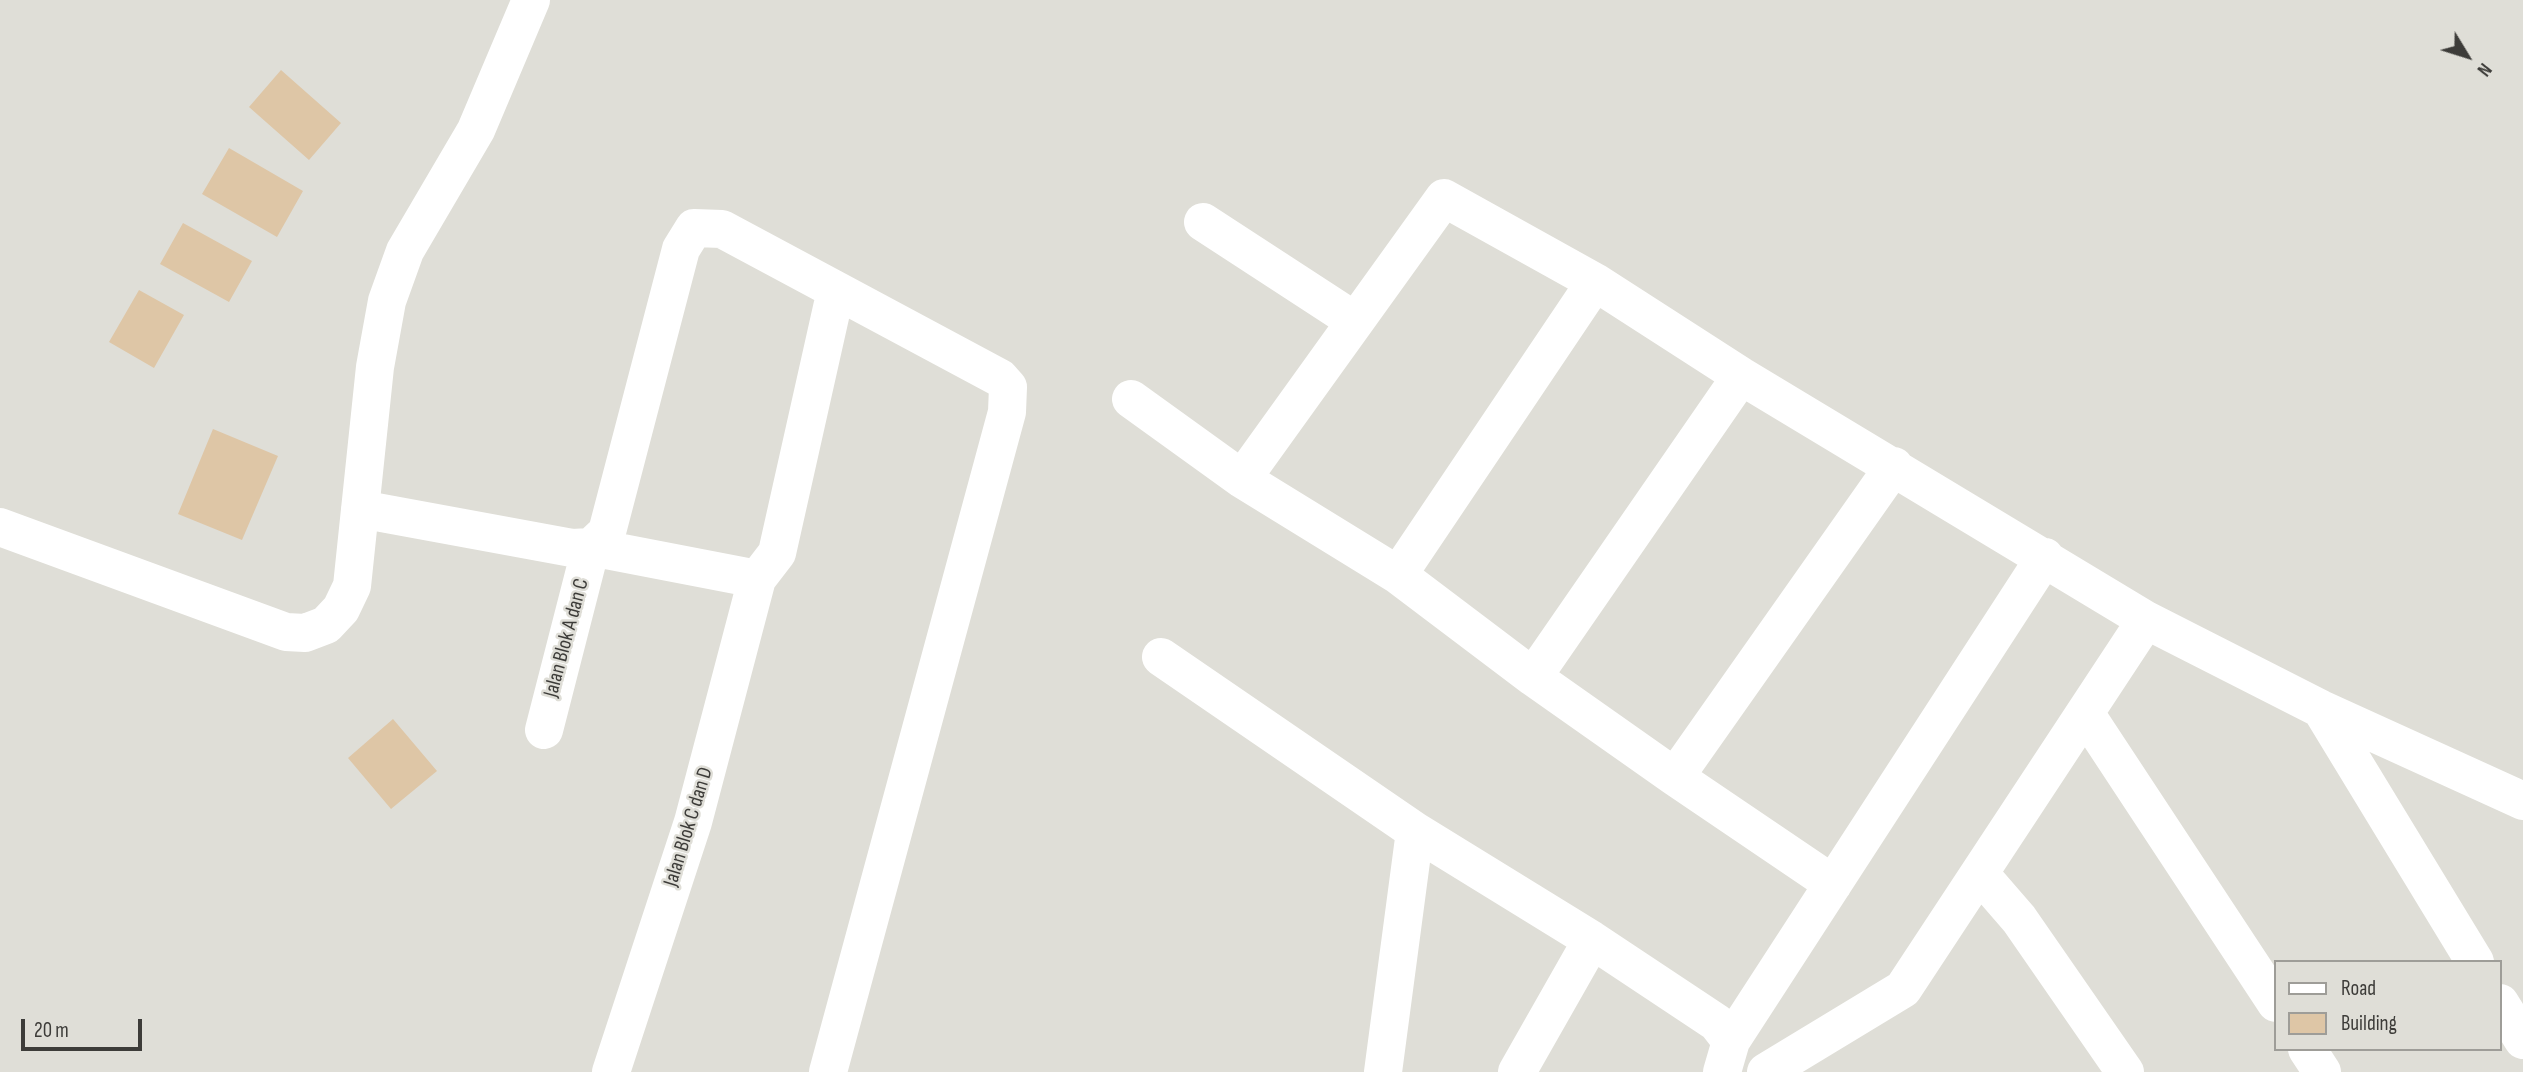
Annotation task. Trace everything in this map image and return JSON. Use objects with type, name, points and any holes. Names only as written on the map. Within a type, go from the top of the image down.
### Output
[{"type":"street","points":[[0,527],[286,632],[305,633],[326,625],[341,609],[352,586],[375,367],[387,301],[405,251],[476,130],[531,0]]},
{"type":"street","points":[[1242,479],[1444,198],[1595,282],[1741,376],[2146,620],[2321,709],[2523,801]]},
{"type":"street","points":[[1203,222],[1355,321]]},
{"type":"street","points":[[591,547],[607,532],[681,249],[694,228],[722,229],[1000,378],[1007,387],[1007,412],[828,1072]]},
{"type":"street","points":[[1398,575],[1595,282]]},
{"type":"street","points":[[360,509],[572,548],[591,547],[757,579],[777,553],[836,289]]},
{"type":"street","points":[[1533,677],[1741,376]]},
{"type":"street","points":[[1131,399],[1242,479],[1398,575],[1533,677],[1675,778],[1833,884]]},
{"type":"street","points":[[1675,778],[1894,466]]},
{"type":"street","name":"Jalan Blok A dan C","points":[[544,730],[591,547]]},
{"type":"street","points":[[1727,1057],[1833,884],[2045,557]]},
{"type":"street","name":"Jalan Blok C dan D","points":[[611,1072],[693,822],[757,579]]},
{"type":"street","points":[[1766,1072],[1903,989],[2146,620]]},
{"type":"street","points":[[1161,657],[1415,831],[1592,940],[1717,1023],[1727,1057]]},
{"type":"street","points":[[2321,709],[2474,960]]},
{"type":"street","points":[[2085,713],[2274,1000]]},
{"type":"street","points":[[1383,1072],[1415,831]]},
{"type":"street","points":[[1979,874],[2019,919],[2125,1072]]},
{"type":"street","points":[[1517,1072],[1592,940]]},
{"type":"street","points":[[2502,1006],[2523,1040]]},
{"type":"street","points":[[2308,1051],[2322,1072]]},
{"type":"building","points":[[281,70],[341,123],[309,160],[249,107]]},
{"type":"building","points":[[229,148],[303,191],[277,237],[202,194]]},
{"type":"building","points":[[183,223],[252,261],[229,302],[160,264]]},
{"type":"building","points":[[139,290],[184,315],[154,368],[109,342]]},
{"type":"building","points":[[213,429],[278,456],[242,540],[178,514]]},
{"type":"building","points":[[393,719],[437,771],[391,809],[348,758]]}]
